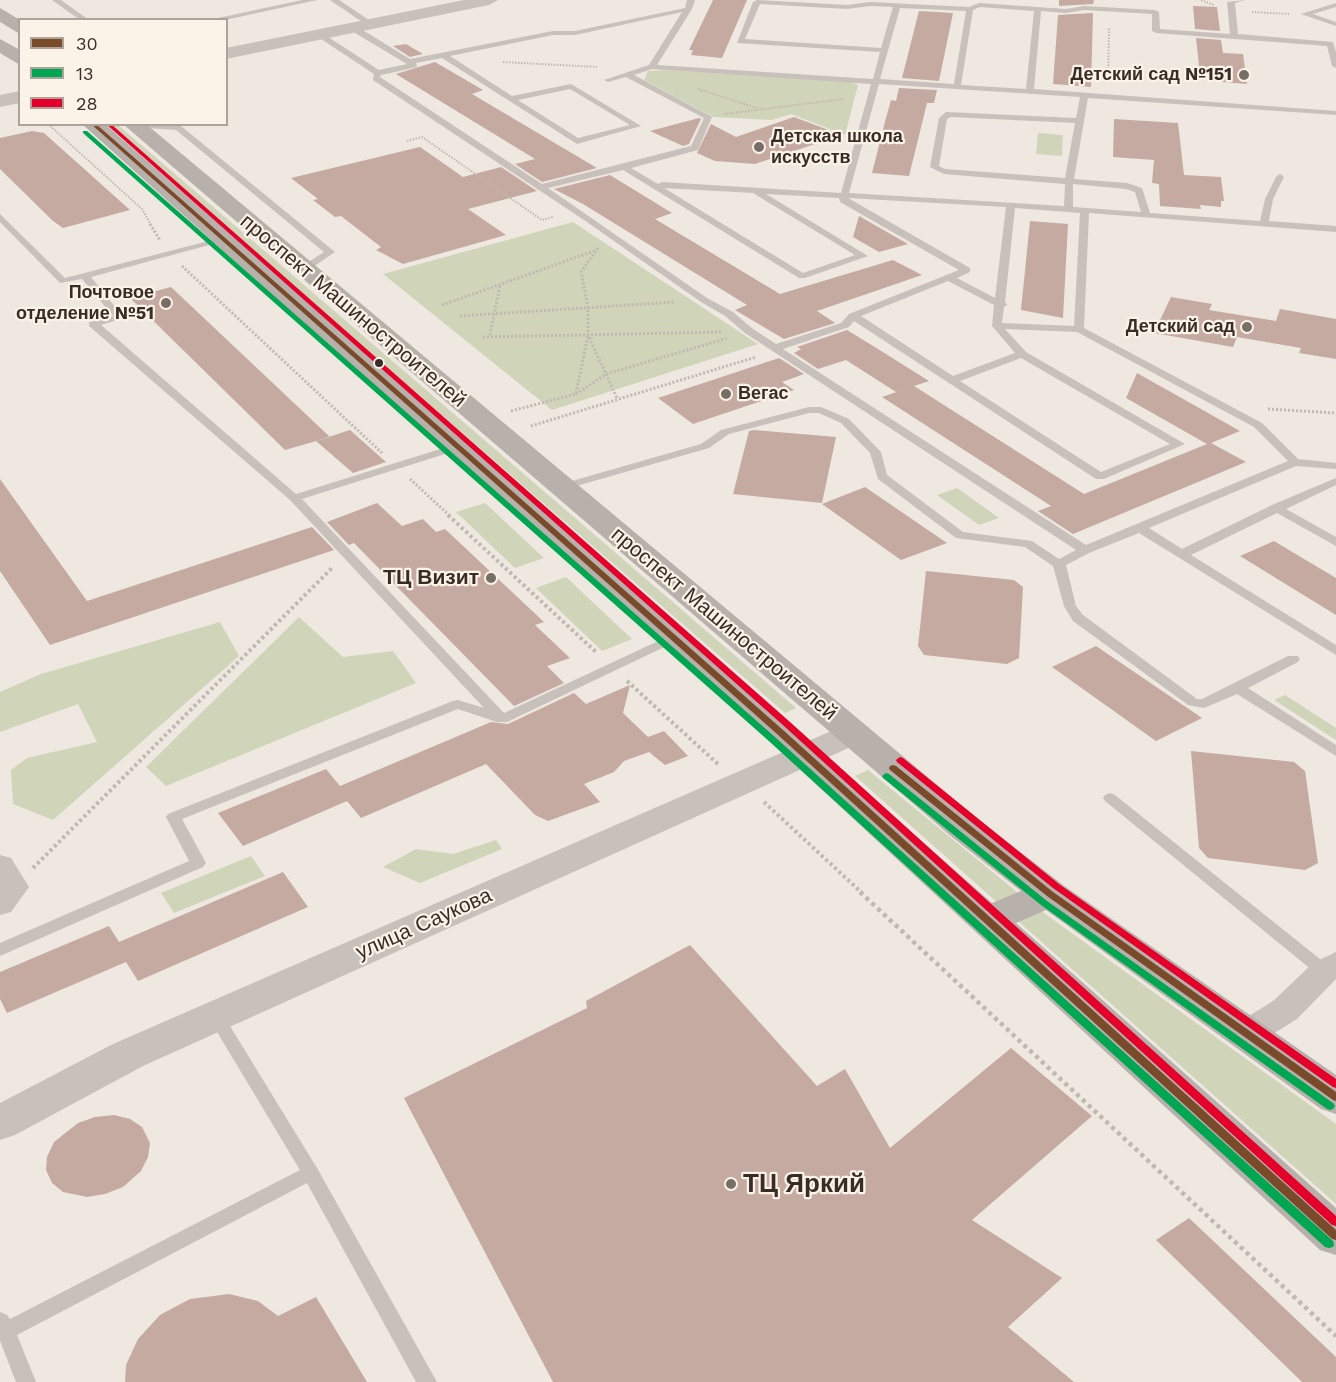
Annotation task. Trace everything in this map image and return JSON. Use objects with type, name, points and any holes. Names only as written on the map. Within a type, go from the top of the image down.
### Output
[{"type":"main road","points":[[0,13],[18,27]]},
{"type":"main road","points":[[0,44],[18,58]]},
{"type":"main road","name":"проспект Машиностроителей","points":[[94,126],[804,754],[1336,1236]]},
{"type":"main road","name":"проспект Машиностроителей","points":[[136,126],[965,828],[1050,894],[1336,1097]]},
{"type":"main road","points":[[987,920],[1050,894]]},
{"type":"street","points":[[228,54],[353,28],[457,3],[489,0]]},
{"type":"street","points":[[0,101],[18,97]]},
{"type":"street","name":"улица Саукова","points":[[0,1123],[128,1055],[852,733]]},
{"type":"street","points":[[1248,1033],[1285,1010],[1330,968]]},
{"type":"lane","points":[[57,0],[83,18]]},
{"type":"lane","points":[[222,18],[313,0]]},
{"type":"lane","points":[[334,0],[371,24]]},
{"type":"lane","points":[[652,67],[688,9],[691,0]]},
{"type":"lane","points":[[1234,36],[1231,2],[1241,0]]},
{"type":"lane","points":[[885,50],[740,41],[757,2],[847,8],[870,4],[970,9],[979,5],[1066,11],[1084,8],[1155,12],[1156,31],[1330,44],[1336,66]]},
{"type":"lane","points":[[777,349],[845,325],[854,316],[967,270],[843,200],[897,5]]},
{"type":"lane","points":[[1305,14],[1336,5]]},
{"type":"lane","points":[[408,62],[446,57],[553,33],[575,33],[688,9]]},
{"type":"lane","points":[[957,87],[970,9]]},
{"type":"lane","points":[[1030,92],[1038,9]]},
{"type":"lane","points":[[1305,14],[1336,24]]},
{"type":"lane","points":[[320,35],[378,73],[414,65],[353,28]]},
{"type":"lane","points":[[446,57],[511,99],[577,141],[637,126],[571,86],[511,99]]},
{"type":"lane","points":[[608,80],[652,67],[1336,113]]},
{"type":"lane","points":[[378,73],[376,78],[541,187],[704,300],[729,314],[749,332],[1085,550]]},
{"type":"lane","points":[[541,187],[695,148],[708,117],[628,75]]},
{"type":"lane","points":[[1068,210],[1070,181],[1084,95]]},
{"type":"lane","points":[[1079,122],[949,114],[943,118],[933,165],[944,171],[1127,186],[1139,190],[1146,215]]},
{"type":"lane","points":[[624,167],[657,185],[802,276],[863,256],[757,192]]},
{"type":"lane","points":[[1264,223],[1269,199],[1280,177]]},
{"type":"lane","points":[[657,185],[1011,205],[1336,229]]},
{"type":"lane","points":[[997,326],[1002,305],[1011,205]]},
{"type":"lane","points":[[1079,329],[1086,211]]},
{"type":"lane","points":[[0,217],[63,281],[221,239]]},
{"type":"lane","points":[[85,276],[119,318],[93,324],[294,498],[502,719]]},
{"type":"lane","points":[[948,278],[1002,305]]},
{"type":"lane","points":[[854,316],[1100,477],[1179,444],[1022,354],[997,326]]},
{"type":"lane","points":[[997,326],[1079,329],[1258,424],[1295,462]]},
{"type":"lane","points":[[952,380],[1022,354]]},
{"type":"lane","points":[[562,487],[705,446],[725,432],[809,410],[821,410],[845,421],[875,452],[882,477],[960,535],[1028,544],[1059,564],[1070,606],[1078,618],[1192,702],[1204,704],[1293,659]]},
{"type":"lane","points":[[294,498],[457,447]]},
{"type":"lane","points":[[1059,564],[1085,550],[1295,462],[1336,466]]},
{"type":"lane","points":[[1182,554],[1336,481]]},
{"type":"lane","points":[[1276,508],[1336,542]]},
{"type":"lane","points":[[1140,528],[1336,651]]},
{"type":"lane","points":[[0,950],[198,863],[173,817],[458,704],[502,719],[674,639]]},
{"type":"lane","points":[[1238,688],[1336,751]]},
{"type":"lane","points":[[1110,798],[1330,968]]},
{"type":"lane","points":[[216,1017],[311,1173],[428,1382]]},
{"type":"lane","points":[[26,1382],[3,1326],[311,1173]]},
{"type":"path","points":[[1232,7],[1254,12],[1305,14]]},
{"type":"path","points":[[1107,97],[1109,28]]},
{"type":"path","points":[[446,57],[598,67]]},
{"type":"path","points":[[705,116],[873,95]]},
{"type":"path","points":[[50,126],[142,209],[168,253],[704,754],[743,783],[1336,1336]]},
{"type":"path","points":[[407,141],[422,137],[542,220],[576,211]]},
{"type":"path","points":[[576,394],[588,334],[588,308],[581,272],[597,250],[605,231]]},
{"type":"path","points":[[442,305],[597,250]]},
{"type":"path","points":[[490,334],[496,314],[500,285]]},
{"type":"path","points":[[460,316],[704,300]]},
{"type":"path","points":[[483,337],[490,334],[749,332]]},
{"type":"path","points":[[512,418],[505,413],[576,394],[606,374],[749,332]]},
{"type":"path","points":[[588,334],[617,398]]},
{"type":"path","points":[[524,428],[777,349]]},
{"type":"path","points":[[1225,407],[1336,413]]},
{"type":"path","points":[[5,885],[347,554]]},
{"type":"green space","points":[[665,70],[849,81],[858,85],[845,135],[791,114],[772,120],[713,117],[644,80],[648,71]]},
{"type":"green space","points":[[109,126],[119,126],[796,708],[785,713]]},
{"type":"green space","points":[[1038,133],[1063,135],[1062,156],[1036,154]]},
{"type":"green space","points":[[573,222],[758,344],[552,410],[383,274]]},
{"type":"green space","points":[[957,488],[999,518],[979,525],[937,495]]},
{"type":"green space","points":[[485,503],[544,558],[515,568],[456,512]]},
{"type":"green space","points":[[566,577],[632,639],[602,651],[536,588]]},
{"type":"green space","points":[[299,617],[343,657],[393,651],[416,683],[166,786],[146,767]]},
{"type":"green space","points":[[220,622],[239,656],[53,820],[13,804],[11,770],[27,758],[97,742],[78,704],[0,732],[0,692],[41,674]]},
{"type":"green space","points":[[1285,695],[1336,728],[1336,740],[1274,700]]},
{"type":"green space","points":[[868,770],[1033,905],[1336,1124],[1336,1204],[855,776]]},
{"type":"green space","points":[[496,840],[502,849],[420,883],[383,867],[416,849],[453,854]]},
{"type":"green space","points":[[251,856],[265,876],[174,913],[161,893]]},
{"type":"building","points":[[713,0],[747,0],[722,58],[691,55],[693,50],[689,50]]},
{"type":"building","points":[[1059,0],[1094,0],[1093,4],[1059,6]]},
{"type":"building","points":[[1193,6],[1217,7],[1220,31],[1195,29]]},
{"type":"building","points":[[919,11],[953,13],[939,81],[902,78]]},
{"type":"building","points":[[1093,13],[1091,87],[1053,84],[1058,15]]},
{"type":"building","name":"Детский сад №151","points":[[1196,38],[1221,40],[1223,53],[1243,54],[1247,84],[1222,82],[1220,68],[1199,66]]},
{"type":"building","points":[[406,44],[423,54],[410,57],[393,46]]},
{"type":"building","points":[[435,62],[483,90],[472,94],[597,168],[542,182],[515,164],[535,159],[396,74]]},
{"type":"building","points":[[899,88],[937,90],[934,103],[927,103],[909,176],[872,173],[891,100],[896,101]]},
{"type":"building","points":[[794,117],[842,135],[755,164],[715,161],[697,153],[711,124],[736,137]]},
{"type":"building","points":[[701,119],[689,144],[683,146],[650,131]]},
{"type":"building","points":[[1114,119],[1178,123],[1184,175],[1221,177],[1224,201],[1221,201],[1221,207],[1200,205],[1201,209],[1160,206],[1159,184],[1152,183],[1154,160],[1113,157]]},
{"type":"building","points":[[32,131],[44,133],[130,210],[63,228],[53,221],[0,169],[0,138]]},
{"type":"building","points":[[420,147],[463,177],[501,167],[537,191],[468,209],[506,235],[403,264],[376,250],[381,247],[341,216],[335,217],[313,200],[318,199],[291,178]]},
{"type":"building","points":[[610,175],[672,213],[655,219],[780,294],[893,260],[922,275],[817,311],[835,323],[784,339],[735,310],[747,305],[583,204],[554,189]]},
{"type":"building","points":[[859,216],[908,244],[879,252],[853,237]]},
{"type":"building","points":[[1030,221],[1068,224],[1063,318],[1021,310]]},
{"type":"building","points":[[171,287],[330,437],[285,450],[130,298]]},
{"type":"building","name":"Детский сад","points":[[1171,297],[1212,304],[1209,310],[1276,321],[1280,309],[1336,319],[1336,359],[1299,353],[1301,348],[1237,337],[1233,347],[1154,333]]},
{"type":"building","points":[[847,330],[929,381],[896,392],[846,360],[818,369],[794,353],[801,349],[797,347]]},
{"type":"building","name":"Вегас","points":[[779,358],[804,374],[782,382],[794,390],[693,424],[658,398]]},
{"type":"building","points":[[1137,373],[1240,431],[1211,443],[1246,462],[1073,534],[1038,511],[1051,506],[882,397],[914,386],[1084,494],[1207,444],[1126,398]]},
{"type":"building","points":[[350,430],[386,462],[353,473],[316,441]]},
{"type":"building","points":[[749,431],[836,437],[822,503],[733,494]]},
{"type":"building","points":[[0,479],[87,601],[312,527],[334,550],[50,645],[0,571]]},
{"type":"building","points":[[865,487],[947,543],[901,560],[822,504]]},
{"type":"building","points":[[377,503],[402,526],[423,519],[436,532],[445,529],[544,622],[535,625],[570,658],[547,666],[564,683],[514,706],[354,543],[349,545],[327,522]]},
{"type":"building","points":[[1274,541],[1336,578],[1336,615],[1240,556]]},
{"type":"building","points":[[926,571],[1014,580],[1023,587],[1019,658],[1007,664],[924,655],[918,646]]},
{"type":"building","points":[[1096,646],[1202,718],[1156,741],[1052,667]]},
{"type":"building","points":[[630,685],[623,713],[648,737],[664,731],[688,756],[665,765],[649,752],[624,761],[614,772],[584,784],[600,802],[548,821],[535,815],[486,764],[361,818],[347,801],[243,846],[218,813],[326,769],[340,786],[491,722],[508,724],[574,693],[586,704]]},
{"type":"building","points":[[1191,751],[1294,762],[1305,771],[1318,863],[1305,870],[1208,858],[1199,848]]},
{"type":"building","points":[[283,872],[308,907],[138,981],[126,962],[7,1013],[0,999],[0,972],[109,926],[119,942]]},
{"type":"building","name":"ТЦ Яркий","points":[[690,945],[817,1086],[845,1069],[890,1148],[1011,1048],[1092,1116],[972,1220],[1062,1278],[1008,1327],[1074,1382],[553,1382],[404,1098],[587,1008],[586,1001]]},
{"type":"building","points":[[114,1115],[130,1119],[142,1127],[150,1143],[148,1157],[141,1171],[123,1187],[105,1194],[87,1197],[63,1192],[52,1183],[46,1170],[47,1157],[54,1142],[78,1123],[95,1117]]},
{"type":"building","points":[[1189,1218],[1336,1357],[1336,1382],[1302,1382],[1156,1240]]},
{"type":"building","points":[[229,1294],[258,1301],[278,1316],[316,1297],[367,1382],[125,1382],[126,1365],[138,1339],[160,1315],[190,1299]]},
{"type":"transit line","name":"30","points":[[95,126],[780,732],[1336,1236]]},
{"type":"transit line","name":"28","points":[[110,126],[787,724],[1336,1222]]},
{"type":"transit line","name":"13","points":[[85,132],[773,740],[1329,1244]]},
{"type":"transit line","name":"28","points":[[900,760],[1056,886],[1336,1084]]},
{"type":"transit line","name":"30","points":[[893,768],[1050,894],[1336,1097]]},
{"type":"transit line","name":"13","points":[[886,776],[1044,903],[1330,1106]]},
{"type":"place","name":"Детский сад №151","points":[[1244,75]]},
{"type":"place","name":"Детская школа искусств","points":[[759,147]]},
{"type":"place","name":"Почтовое отделение №51","points":[[166,303]]},
{"type":"place","name":"Детский сад","points":[[1247,327]]},
{"type":"place","name":"Вегас","points":[[726,394]]},
{"type":"place","name":"ТЦ Визит","points":[[491,578]]},
{"type":"place","name":"ТЦ Яркий","points":[[731,1184]]}]
